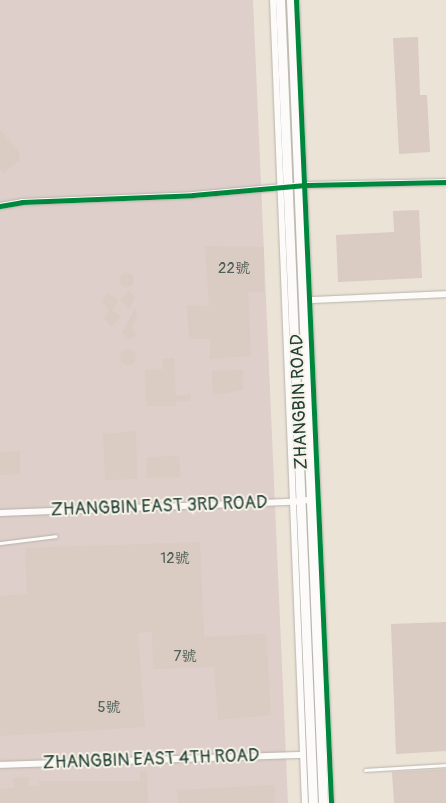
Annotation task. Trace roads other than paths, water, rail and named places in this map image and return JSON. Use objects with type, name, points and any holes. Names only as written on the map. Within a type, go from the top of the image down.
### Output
[{"type":"street","name":"ZHANGBIN ROAD","points":[[273,0],[284,189],[297,501],[313,803]]},
{"type":"street","name":"ZHANGBIN ROAD","points":[[280,0],[284,189]]},
{"type":"street","name":"ZHANGBIN ROAD","points":[[291,0],[310,300],[314,499],[331,803]]},
{"type":"street","name":"ZHANGBIN ROAD","points":[[296,0],[323,803]]},
{"type":"street","points":[[0,206],[22,202],[284,189],[302,186],[446,182]]},
{"type":"street","points":[[310,300],[446,294]]},
{"type":"street","name":"ZHANGBIN EAST 3RD ROAD","points":[[0,513],[314,499]]},
{"type":"street","name":"ZHANGBIN ROAD","points":[[297,501],[305,803]]},
{"type":"street","name":"ZHANGBIN EAST 4TH ROAD","points":[[0,765],[303,755]]},
{"type":"lane","points":[[0,543],[56,536]]},
{"type":"lane","points":[[366,770],[446,765]]}]
